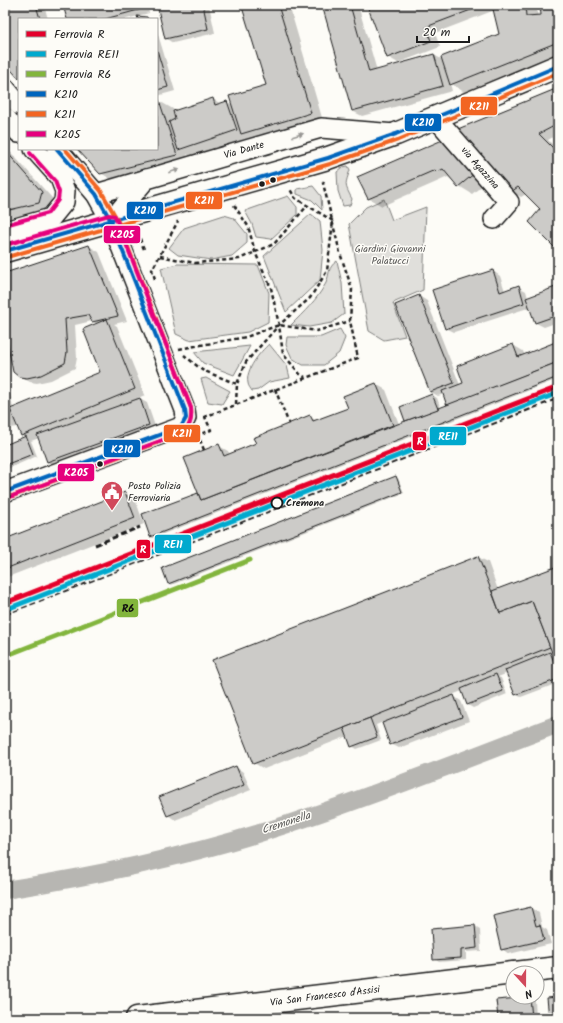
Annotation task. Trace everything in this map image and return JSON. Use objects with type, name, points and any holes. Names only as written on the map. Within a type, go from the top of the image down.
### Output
[{"type":"main road","name":"Via Dante","points":[[5,251],[328,158],[436,118],[558,66]]},
{"type":"main road","name":"Via San Francesco d'Assisi","points":[[545,969],[558,968]]},
{"type":"main road","name":"Via San Francesco d'Assisi","points":[[137,1018],[505,974]]},
{"type":"street","points":[[5,88],[18,103]]},
{"type":"street","points":[[5,117],[18,132]]},
{"type":"street","name":"via Agazzina","points":[[436,118],[509,202],[494,219]]},
{"type":"street","name":"Via Dante","points":[[96,194],[321,128],[396,134]]},
{"type":"street","points":[[5,231],[51,218],[64,202],[65,191],[60,178],[35,150]]},
{"type":"street","points":[[5,492],[181,427],[186,418],[185,410],[111,221],[96,194],[58,150]]},
{"type":"street","points":[[111,221],[146,179]]},
{"type":"path","points":[[181,427],[236,404],[358,358],[350,321],[352,289],[340,253],[323,183],[325,178]]},
{"type":"path","points":[[289,188],[295,198],[333,221]]},
{"type":"path","points":[[233,204],[248,226],[255,252],[271,288],[279,325],[283,354],[300,374],[306,378]]},
{"type":"path","points":[[160,256],[195,262],[239,259],[274,244],[307,206]]},
{"type":"path","points":[[156,282],[152,270],[178,221]]},
{"type":"path","points":[[236,404],[237,384],[246,362],[279,325],[310,298],[327,271],[333,221]]},
{"type":"path","points":[[237,384],[202,370],[177,350],[246,338],[279,325],[317,331],[350,321]]},
{"type":"path","points":[[275,389],[289,424]]},
{"type":"path","points":[[204,450],[198,435],[211,430],[205,417]]},
{"type":"green space","points":[[348,166],[350,170],[346,184],[352,199],[350,205],[343,206],[338,191],[337,172],[343,167]]},
{"type":"green space","points":[[313,186],[321,196],[322,210],[312,200],[297,194],[297,189]]},
{"type":"green space","points":[[288,196],[297,207],[297,215],[271,239],[256,237],[252,224],[245,211]]},
{"type":"green space","name":"Giardini Giovanni Palatucci","points":[[384,199],[392,220],[426,207],[423,290],[393,303],[405,336],[384,340],[369,331],[349,224],[366,207]]},
{"type":"green space","points":[[311,214],[320,221],[323,250],[320,280],[286,312],[264,256]]},
{"type":"green space","points":[[224,215],[234,218],[247,234],[247,243],[232,256],[211,260],[178,255],[169,248],[184,228]]},
{"type":"green space","name":"Giardini Giovanni Palatucci","points":[[337,261],[342,283],[344,314],[332,323],[309,327],[291,325],[319,295],[326,283],[330,269]]},
{"type":"green space","points":[[177,264],[258,265],[269,293],[268,322],[248,332],[189,340],[176,334],[161,268]]},
{"type":"green space","points":[[340,329],[345,338],[339,353],[324,365],[303,365],[292,358],[286,345],[287,337],[321,337]]},
{"type":"green space","points":[[269,344],[287,366],[290,378],[269,382],[258,390],[252,391],[248,384],[251,367],[258,356]]},
{"type":"green space","points":[[250,346],[234,375],[203,363],[194,352]]},
{"type":"green space","points":[[206,378],[230,391],[222,404],[208,402],[201,379]]},
{"type":"building","points":[[36,5],[40,18],[18,18],[18,78],[5,63],[5,6]]},
{"type":"building","points":[[63,5],[141,5],[142,9],[109,18],[67,18]]},
{"type":"building","points":[[157,5],[203,5],[208,29],[165,39]]},
{"type":"building","points":[[250,5],[278,5],[311,113],[241,134],[229,96],[266,85],[242,7]]},
{"type":"building","points":[[322,5],[350,5],[369,72],[434,54],[443,86],[352,111]]},
{"type":"building","points":[[367,5],[484,5],[426,27],[431,41],[387,58]]},
{"type":"building","points":[[492,5],[525,5],[526,16],[541,15],[540,5],[558,5],[558,42],[450,85],[441,57],[499,34]]},
{"type":"building","points":[[137,16],[148,18],[138,18]]},
{"type":"building","points":[[158,53],[168,87],[158,90]]},
{"type":"building","points":[[558,88],[558,124],[539,134],[558,153],[558,251],[529,222],[540,209],[518,187],[511,192],[453,131]]},
{"type":"building","points":[[213,98],[215,105],[227,101],[237,130],[178,150],[169,122],[175,119],[173,111]]},
{"type":"building","points":[[158,100],[177,155],[100,174],[78,150],[158,150]]},
{"type":"building","points":[[447,138],[475,173],[458,187],[443,169],[437,172],[435,170],[368,199],[357,177]]},
{"type":"building","points":[[5,150],[42,192],[39,203],[5,211]]},
{"type":"building","points":[[89,245],[118,316],[92,322],[88,315],[65,319],[67,352],[65,363],[41,375],[27,378],[19,377],[13,372],[5,330],[5,273]]},
{"type":"building","points":[[493,270],[500,292],[519,285],[524,303],[445,329],[432,290]]},
{"type":"building","points":[[558,286],[558,315],[535,323],[526,298]]},
{"type":"building","points":[[419,295],[454,383],[430,392],[395,305]]},
{"type":"building","points":[[107,319],[135,389],[21,436],[10,409],[100,372],[83,329]]},
{"type":"building","points":[[558,341],[558,362],[447,406],[442,391],[463,383],[457,366],[513,344],[518,357]]},
{"type":"building","points":[[558,362],[558,377],[150,537],[142,514],[198,493],[201,500]]},
{"type":"building","points":[[376,383],[393,425],[201,500],[184,458],[219,444],[224,456],[256,443],[253,438],[310,415],[313,421],[348,408],[343,396]]},
{"type":"building","points":[[432,394],[438,409],[405,421],[400,407]]},
{"type":"building","points":[[140,398],[149,425],[47,462],[37,435]]},
{"type":"building","points":[[26,436],[33,454],[5,465],[5,445]]},
{"type":"building","points":[[396,476],[402,492],[168,584],[162,568]]},
{"type":"building","points":[[125,492],[135,518],[5,569],[5,539]]},
{"type":"building","points":[[478,556],[500,613],[532,601],[550,647],[253,764],[212,660]]},
{"type":"building","points":[[558,566],[558,653],[553,655],[532,601],[500,613],[492,591]]},
{"type":"building","points":[[550,652],[558,672],[558,679],[515,695],[505,670]]},
{"type":"building","points":[[496,674],[503,691],[467,705],[461,689]]},
{"type":"building","points":[[454,695],[462,717],[390,745],[382,723]]},
{"type":"building","points":[[370,718],[377,737],[351,747],[344,728]]},
{"type":"building","points":[[236,766],[244,785],[167,816],[159,797]]},
{"type":"building","points":[[531,907],[536,926],[540,925],[544,940],[501,950],[493,916]]},
{"type":"building","points":[[475,925],[477,948],[461,950],[461,958],[433,960],[431,929]]},
{"type":"building","points":[[558,997],[558,1018],[549,1018],[547,998]]},
{"type":"building","points":[[505,999],[505,1005],[531,1005],[532,1018],[498,1018],[496,1000]]},
{"type":"waterway","name":"Cremonella","points":[[5,890],[78,878],[150,862],[185,854],[256,834],[358,800],[558,724]]},
{"type":"railway","points":[[5,614],[558,398]]},
{"type":"railway","points":[[95,545],[140,527]]},
{"type":"rail line","name":"R","points":[[5,603],[558,387]]},
{"type":"rail line","name":"RE11","points":[[7,609],[558,393]]},
{"type":"rail line","name":"R6","points":[[5,656],[250,560]]},
{"type":"transit line","name":"K210","points":[[5,251],[328,158],[396,134],[558,66]]},
{"type":"transit line","name":"K211","points":[[7,257],[330,164],[398,140],[558,73]]},
{"type":"transit line","name":"K210","points":[[5,492],[181,427],[186,418],[185,410],[111,221],[96,194],[58,150]]},
{"type":"transit line","name":"K211","points":[[7,498],[183,433],[188,427],[191,418],[191,408],[117,219],[101,191],[66,150]]},
{"type":"transit line","name":"K205","points":[[5,225],[48,213],[58,200],[59,192],[55,181],[30,153]]},
{"type":"transit line","name":"K205","points":[[5,245],[109,215],[115,216],[191,408],[190,424],[184,432],[7,498]]},
{"type":"place","name":"Cremona","points":[[277,503]]},
{"type":"place","name":"Posto Polizia Ferroviaria","points":[[112,512]]}]
